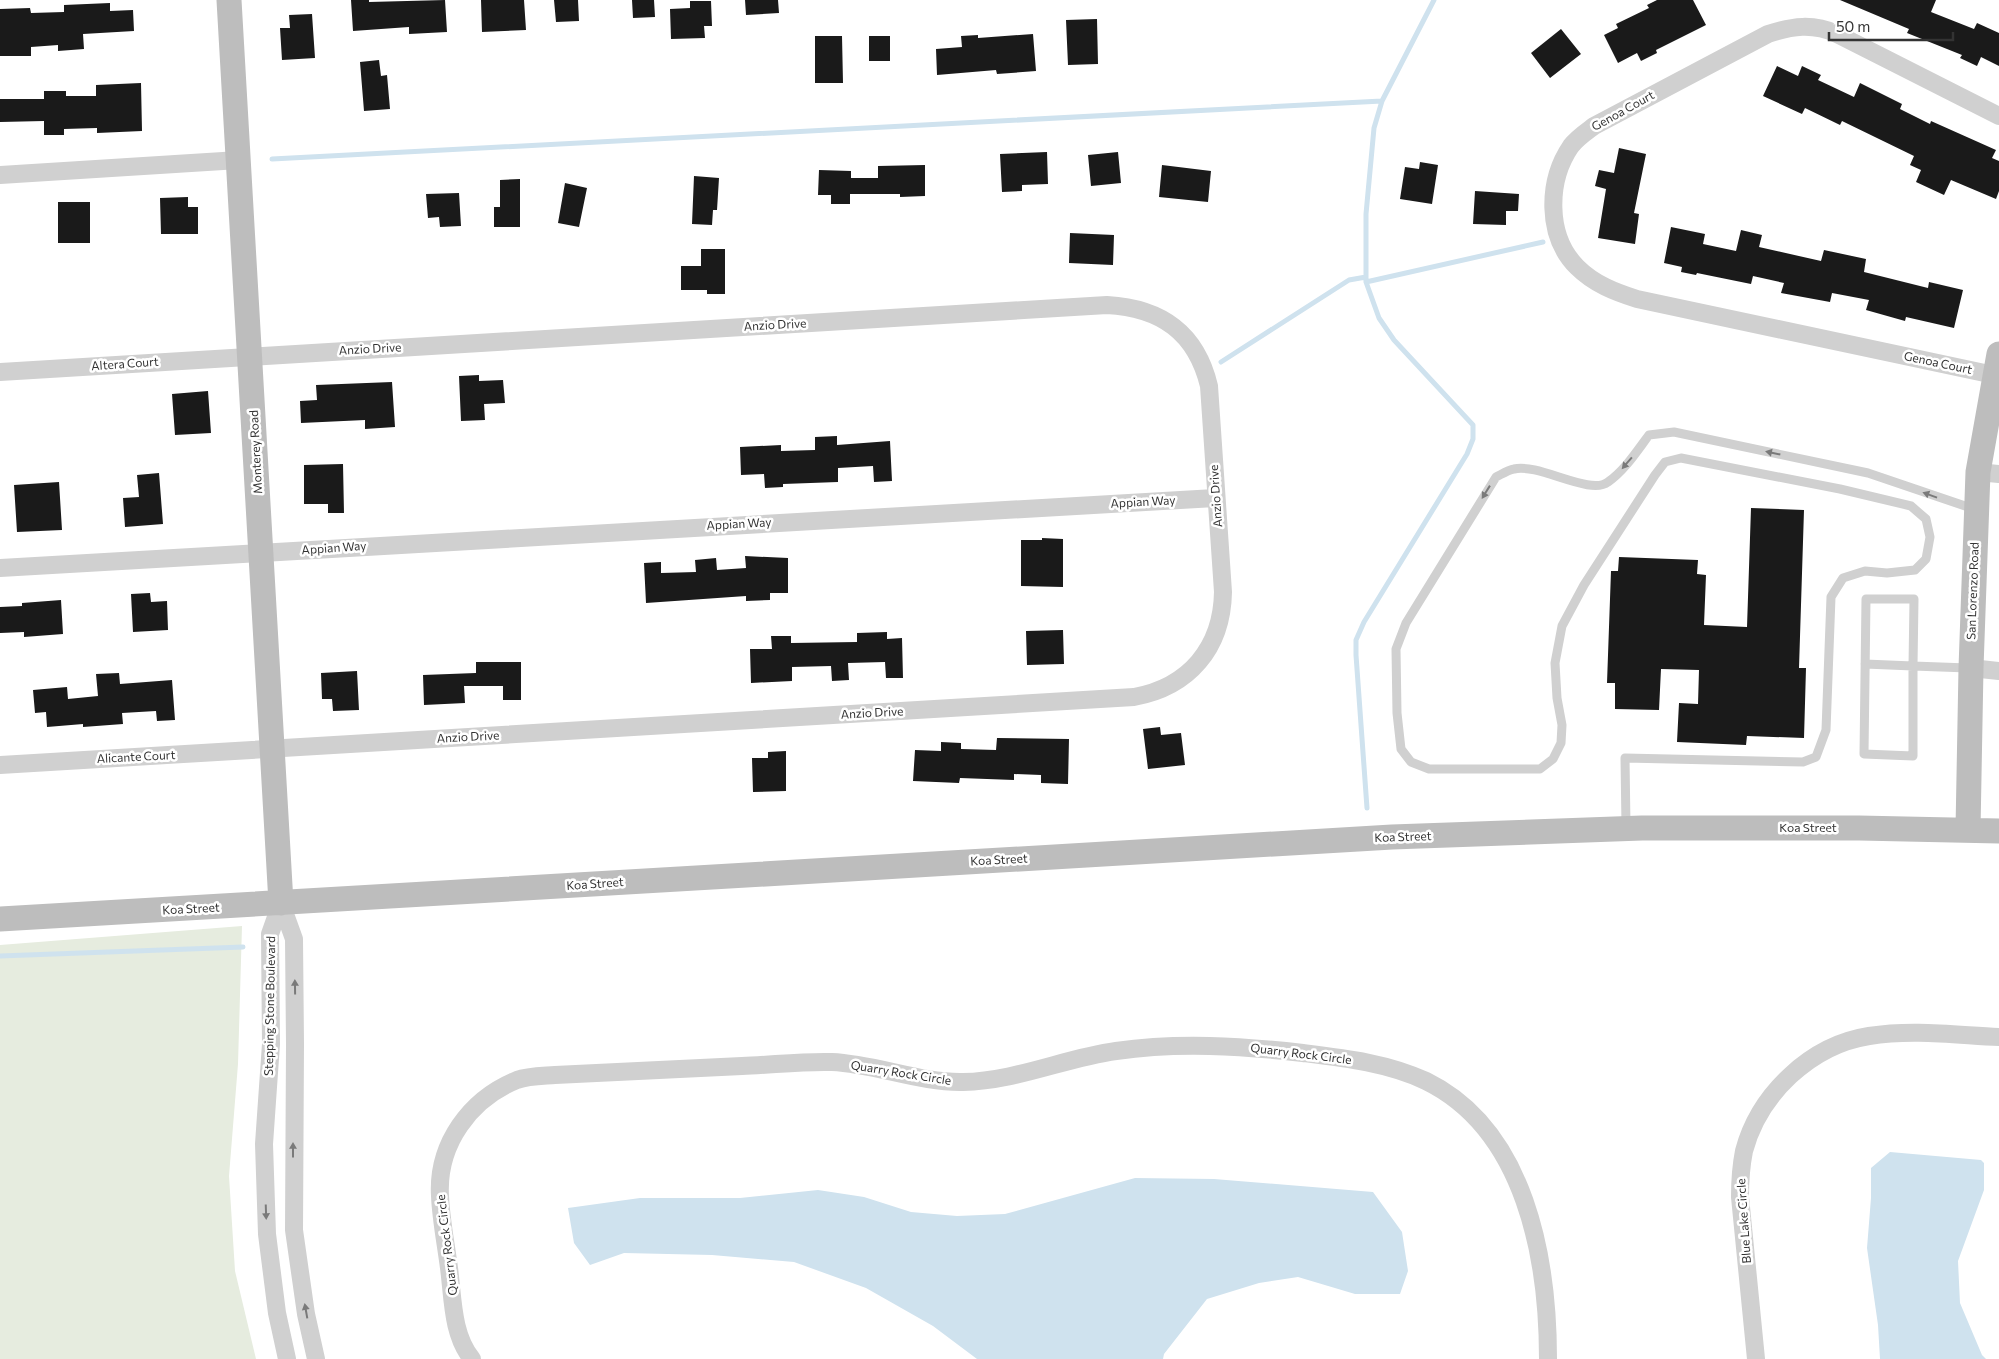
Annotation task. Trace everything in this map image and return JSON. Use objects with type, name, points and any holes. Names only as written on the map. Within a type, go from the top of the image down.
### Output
[{"type":"main road","name":"Monterey Road","points":[[229,0],[281,904]]},
{"type":"main road","name":"San Lorenzo Road","points":[[1968,830],[1976,510],[1989,473],[1996,364]]},
{"type":"main road","name":"Koa Street","points":[[0,919],[281,904],[1382,837],[1626,829],[1859,828],[1999,831]]},
{"type":"street","name":"Genoa Court","points":[[1996,364],[1638,299],[1617,292],[1587,276],[1566,253],[1556,228],[1553,214],[1553,198],[1559,172],[1571,147],[1594,126],[1768,34],[1794,26],[1818,27],[1838,34],[1999,116]]},
{"type":"street","points":[[0,175],[239,160]]},
{"type":"street","name":"Anzio Drive","points":[[250,356],[1098,306],[1135,308],[1164,320],[1176,328],[1188,340],[1201,362],[1209,386],[1223,592],[1223,604],[1217,630],[1208,650],[1195,667],[1177,682],[1148,695],[1124,698],[273,749]]},
{"type":"street","name":"Altera Court","points":[[0,372],[250,356]]},
{"type":"street","name":"Appian Way","points":[[262,554],[460,540],[1216,498]]},
{"type":"street","points":[[0,568],[262,554]]},
{"type":"street","points":[[1971,668],[1999,671]]},
{"type":"street","name":"Alicante Court","points":[[0,765],[273,749]]},
{"type":"street","name":"Stepping Stone Boulevard","points":[[281,904],[270,934],[271,1044],[264,1144],[267,1234],[277,1314],[288,1359]]},
{"type":"street","name":"Stepping Stone Boulevard","points":[[281,904],[294,939],[296,1044],[294,1230],[306,1314],[316,1359]]},
{"type":"street","name":"Blue Lake Circle","points":[[1756,1359],[1740,1197],[1740,1174],[1750,1134],[1769,1101],[1782,1085],[1812,1058],[1829,1048],[1848,1041],[1867,1036],[1895,1033],[1999,1037]]},
{"type":"street","name":"Quarry Rock Circle","points":[[472,1359],[463,1348],[456,1322],[440,1194],[443,1158],[457,1128],[484,1097],[519,1080],[555,1075],[832,1062],[961,1082],[998,1079],[1114,1051],[1174,1045],[1244,1046],[1368,1063],[1402,1071],[1426,1081],[1461,1105],[1486,1130],[1502,1151],[1521,1192],[1530,1220],[1541,1272],[1548,1359]]},
{"type":"lane","points":[[1626,829],[1625,758],[1803,762],[1816,757],[1826,730],[1831,598],[1843,578],[1865,571],[1887,573],[1915,570],[1926,559],[1930,537],[1926,519],[1911,506],[1840,489],[1681,458],[1666,462],[1655,475],[1584,585],[1562,626],[1555,663],[1561,743],[1553,759],[1540,769],[1429,769],[1411,762],[1401,749],[1397,713],[1396,649],[1406,623],[1496,476],[1515,468],[1543,472],[1595,487],[1607,483],[1627,463],[1649,435],[1674,432],[1868,473],[1976,510]]},
{"type":"lane","points":[[1866,599],[1914,600],[1913,666],[1913,756],[1864,754],[1866,599]]},
{"type":"lane","points":[[1866,664],[1971,668]]},
{"type":"shaded area","points":[[242,926],[238,1064],[229,1176],[235,1271],[256,1359],[0,1359],[0,945]]},
{"type":"water","points":[[1890,1152],[1981,1160],[1984,1163],[1984,1190],[1958,1261],[1960,1303],[1982,1355],[1986,1359],[1880,1359],[1878,1325],[1867,1248],[1871,1168]]},
{"type":"water","points":[[1135,1178],[1214,1179],[1373,1192],[1402,1232],[1408,1271],[1400,1294],[1355,1294],[1298,1277],[1259,1283],[1207,1299],[1164,1354],[1163,1359],[977,1359],[933,1326],[866,1288],[794,1262],[712,1255],[624,1253],[590,1265],[574,1243],[568,1208],[640,1198],[740,1198],[818,1190],[864,1197],[911,1212],[957,1216],[1005,1214]]},
{"type":"building","points":[[351,0],[369,0],[369,2],[445,0],[447,32],[409,34],[409,27],[353,31]]},
{"type":"building","points":[[481,0],[524,0],[526,30],[482,32]]},
{"type":"building","points":[[554,0],[578,0],[579,21],[556,22]]},
{"type":"building","points":[[632,0],[654,0],[655,17],[633,18]]},
{"type":"building","points":[[745,0],[778,0],[779,13],[746,15]]},
{"type":"building","points":[[1657,0],[1693,0],[1706,25],[1656,50],[1657,53],[1641,61],[1637,53],[1618,63],[1604,35],[1618,28],[1616,24],[1649,8],[1647,5]]},
{"type":"building","points":[[1840,0],[1936,0],[1931,12],[1974,29],[1977,23],[1999,33],[1999,66],[1981,57],[1977,66],[1960,58],[1962,55],[1907,33],[1909,29]]},
{"type":"building","points":[[690,1],[711,1],[712,26],[704,26],[705,38],[671,39],[670,9],[690,8]]},
{"type":"building","points":[[110,3],[110,11],[133,10],[134,31],[83,34],[84,49],[58,51],[58,45],[31,47],[31,56],[0,56],[0,9],[30,8],[31,13],[64,12],[64,5]]},
{"type":"building","points":[[312,14],[315,58],[282,60],[280,28],[290,28],[289,15]]},
{"type":"building","points":[[1097,19],[1098,64],[1068,65],[1066,20]]},
{"type":"building","points":[[1561,29],[1581,54],[1550,78],[1531,53]]},
{"type":"building","points":[[1033,34],[1036,71],[997,74],[996,70],[937,75],[936,49],[962,47],[961,36],[978,35],[978,38]]},
{"type":"building","points":[[815,36],[842,36],[843,83],[815,83]]},
{"type":"building","points":[[869,36],[890,36],[890,61],[869,61]]},
{"type":"building","points":[[379,60],[381,76],[387,75],[390,109],[364,111],[360,62]]},
{"type":"building","points":[[1777,66],[1798,76],[1802,66],[1821,75],[1818,80],[1854,97],[1860,83],[1902,104],[1900,109],[1930,124],[1931,121],[1996,150],[1992,158],[1999,161],[1999,191],[1996,199],[1951,180],[1944,195],[1916,182],[1921,170],[1910,165],[1914,156],[1842,121],[1840,125],[1805,108],[1802,114],[1763,96]]},
{"type":"building","points":[[141,83],[142,131],[97,133],[97,128],[64,129],[64,135],[44,135],[44,121],[0,122],[0,99],[44,99],[44,91],[66,91],[66,96],[96,96],[96,85]]},
{"type":"building","points":[[1619,148],[1646,154],[1634,213],[1639,214],[1635,244],[1598,238],[1606,189],[1595,186],[1599,170],[1614,173]]},
{"type":"building","points":[[1047,152],[1048,184],[1022,185],[1022,191],[1002,192],[1000,154]]},
{"type":"building","points":[[1118,152],[1121,183],[1091,186],[1088,155]]},
{"type":"building","points":[[1420,162],[1438,165],[1432,204],[1400,199],[1405,167],[1419,169]]},
{"type":"building","points":[[925,165],[925,196],[900,197],[900,194],[850,194],[850,204],[831,204],[831,195],[818,195],[819,170],[851,171],[851,178],[878,178],[878,166]]},
{"type":"building","points":[[1162,165],[1211,171],[1208,202],[1159,197]]},
{"type":"building","points":[[694,176],[719,178],[717,210],[713,210],[712,225],[692,224]]},
{"type":"building","points":[[520,179],[520,227],[494,227],[494,207],[500,207],[500,180]]},
{"type":"building","points":[[565,183],[587,188],[579,227],[558,223]]},
{"type":"building","points":[[1475,191],[1519,194],[1518,211],[1506,211],[1506,225],[1473,224]]},
{"type":"building","points":[[459,193],[461,226],[440,227],[439,217],[428,218],[426,194]]},
{"type":"building","points":[[188,197],[188,207],[198,207],[198,234],[161,234],[160,198]]},
{"type":"building","points":[[58,202],[90,202],[90,243],[58,243]]},
{"type":"building","points":[[1671,227],[1705,234],[1703,244],[1736,251],[1741,230],[1762,235],[1759,247],[1821,261],[1824,250],[1866,259],[1864,272],[1928,288],[1929,282],[1963,290],[1954,328],[1906,317],[1905,321],[1866,310],[1869,300],[1832,293],[1830,302],[1781,293],[1784,283],[1753,276],[1751,284],[1697,273],[1696,275],[1681,272],[1682,267],[1664,263]]},
{"type":"building","points":[[1070,233],[1114,235],[1113,265],[1069,263]]},
{"type":"building","points":[[701,249],[725,249],[725,294],[707,294],[707,290],[681,290],[681,266],[701,266]]},
{"type":"building","points":[[479,375],[479,381],[503,380],[505,403],[484,404],[485,420],[461,421],[459,376]]},
{"type":"building","points":[[392,382],[395,427],[365,429],[365,420],[301,423],[300,401],[317,400],[316,385]]},
{"type":"building","points":[[208,391],[211,433],[175,435],[172,394]]},
{"type":"building","points":[[837,436],[837,445],[890,441],[892,481],[874,482],[873,466],[838,468],[838,482],[783,484],[783,487],[765,488],[764,474],[741,475],[740,447],[781,445],[781,451],[815,450],[815,437]]},
{"type":"building","points":[[343,464],[344,513],[328,513],[328,504],[304,504],[304,465]]},
{"type":"building","points":[[159,473],[163,524],[125,527],[123,498],[139,497],[137,475]]},
{"type":"building","points":[[59,482],[62,530],[17,532],[14,485]]},
{"type":"building","points":[[1751,508],[1804,510],[1799,668],[1806,668],[1804,738],[1747,736],[1746,745],[1677,742],[1679,703],[1698,704],[1699,670],[1661,669],[1659,710],[1615,709],[1615,683],[1607,683],[1611,571],[1618,571],[1619,557],[1698,560],[1697,574],[1706,575],[1704,625],[1747,627]]},
{"type":"building","points":[[1042,538],[1063,539],[1063,587],[1021,586],[1021,540],[1042,540]]},
{"type":"building","points":[[745,556],[788,558],[788,593],[770,593],[770,600],[746,601],[746,596],[646,603],[644,563],[661,562],[661,573],[696,572],[695,560],[716,558],[717,570],[746,568]]},
{"type":"building","points":[[150,593],[151,602],[167,601],[168,630],[133,632],[131,594]]},
{"type":"building","points":[[61,600],[63,634],[24,637],[24,632],[0,633],[0,607],[22,606],[22,603]]},
{"type":"building","points":[[1063,630],[1064,664],[1027,665],[1026,631]]},
{"type":"building","points":[[887,632],[887,639],[902,638],[903,678],[886,678],[885,662],[848,663],[849,680],[832,681],[831,666],[792,667],[792,681],[751,683],[750,649],[772,649],[771,636],[791,636],[791,643],[857,642],[857,633]]},
{"type":"building","points":[[476,662],[521,662],[521,700],[503,700],[503,686],[464,686],[465,703],[424,705],[423,675],[476,673]]},
{"type":"building","points":[[357,671],[359,710],[333,711],[332,699],[322,699],[321,673]]},
{"type":"building","points":[[119,673],[120,684],[172,680],[175,720],[157,721],[156,711],[122,713],[123,724],[83,727],[83,724],[47,727],[46,712],[35,713],[33,690],[67,687],[68,699],[98,696],[96,674]]},
{"type":"building","points":[[1160,727],[1161,735],[1181,733],[1185,765],[1148,769],[1143,729]]},
{"type":"building","points":[[997,738],[1069,739],[1068,784],[1041,783],[1041,775],[1014,774],[1014,780],[960,778],[959,783],[913,781],[915,750],[941,751],[941,742],[961,743],[961,749],[996,750]]},
{"type":"building","points":[[786,751],[786,791],[753,792],[752,758],[768,758],[768,752]]},
{"type":"waterway","points":[[1367,808],[1356,640],[1364,622],[1467,454],[1473,439],[1473,425],[1394,340],[1379,318],[1366,282],[1366,214],[1374,128],[1382,101],[1434,0]]},
{"type":"waterway","points":[[272,159],[1382,101]]},
{"type":"waterway","points":[[1366,282],[1543,242]]},
{"type":"waterway","points":[[1221,362],[1349,280],[1366,277]]},
{"type":"waterway","points":[[0,956],[243,947]]}]
